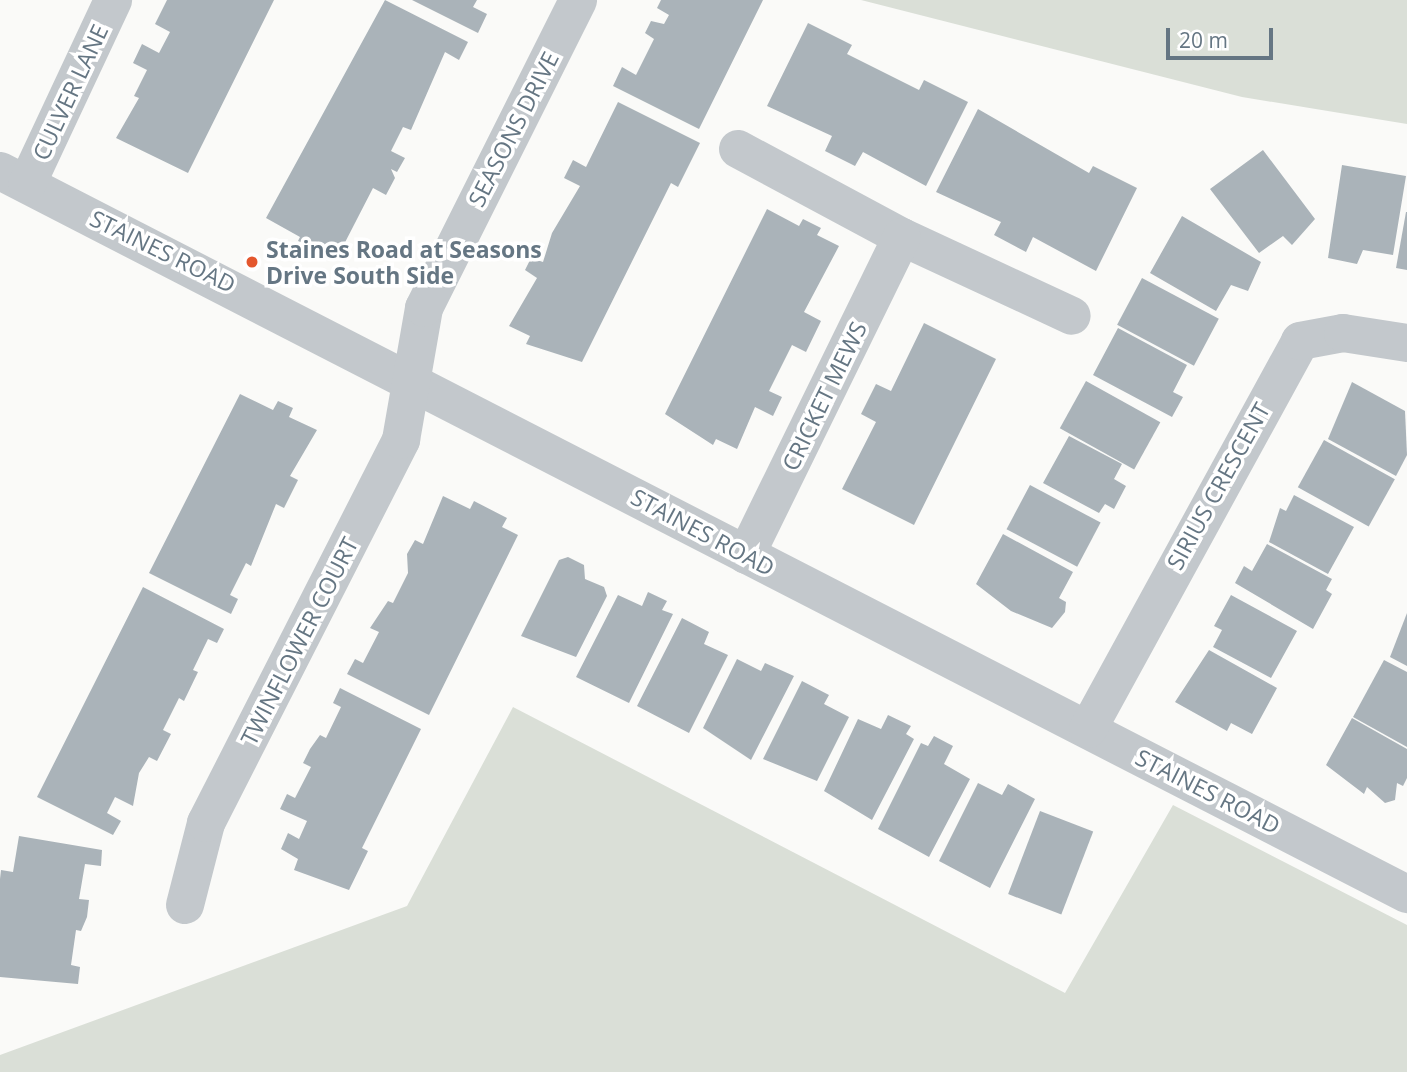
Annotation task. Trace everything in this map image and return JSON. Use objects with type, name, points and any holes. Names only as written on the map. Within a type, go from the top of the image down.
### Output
[{"type":"street","name":"CULVER LANE","points":[[14,177],[113,0]]},
{"type":"street","name":"SEASONS DRIVE","points":[[412,378],[424,308],[578,0]]},
{"type":"street","points":[[738,149],[902,237],[1072,316]]},
{"type":"street","name":"STAINES ROAD","points":[[14,177],[412,378],[746,555],[1407,894]]},
{"type":"street","name":"CRICKET MEWS","points":[[746,555],[902,237]]},
{"type":"street","name":"SIRIUS CRESCENT","points":[[1087,730],[1300,341],[1343,332],[1407,343]]},
{"type":"street","name":"TWINFLOWER COURT","points":[[185,905],[206,823],[401,440],[412,378]]},
{"type":"shaded area","points":[[861,0],[1407,0],[1407,124],[1242,97]]},
{"type":"shaded area","points":[[513,707],[1065,993],[1173,805],[1407,925],[1407,1072],[0,1072],[0,1055],[407,906]]},
{"type":"building","points":[[167,0],[274,0],[188,173],[116,138],[139,98],[134,96],[147,70],[133,63],[142,44],[159,53],[170,32],[155,24]]},
{"type":"building","points":[[385,0],[468,42],[459,60],[445,52],[411,130],[403,127],[391,151],[405,158],[397,172],[391,169],[395,178],[386,195],[373,188],[338,256],[298,241],[300,237],[266,218]]},
{"type":"building","points":[[412,0],[477,0],[473,7],[487,14],[478,33]]},
{"type":"building","points":[[661,0],[763,0],[699,129],[613,86],[622,67],[636,75],[654,39],[645,33],[651,21],[664,24],[669,15],[657,8]]},
{"type":"building","points":[[808,23],[852,45],[847,54],[919,90],[924,80],[968,102],[926,186],[863,152],[855,166],[825,151],[832,136],[767,106]]},
{"type":"building","points":[[618,102],[700,143],[678,187],[671,183],[582,362],[526,344],[530,336],[509,326],[537,278],[525,270],[531,258],[543,262],[552,233],[580,186],[564,178],[573,160],[586,167]]},
{"type":"building","points":[[978,109],[1089,173],[1093,166],[1137,188],[1096,271],[1033,237],[1026,252],[994,235],[1001,222],[936,192]]},
{"type":"building","points":[[1263,150],[1315,219],[1292,245],[1283,236],[1259,253],[1210,189]]},
{"type":"building","points":[[1342,165],[1406,176],[1393,255],[1363,250],[1357,264],[1328,258]]},
{"type":"building","points":[[767,209],[799,226],[803,219],[821,228],[817,235],[839,246],[804,312],[821,321],[806,352],[792,345],[769,391],[782,397],[773,416],[755,407],[737,449],[716,439],[713,445],[665,414]]},
{"type":"building","points":[[1407,212],[1407,270],[1396,268]]},
{"type":"building","points":[[1182,216],[1261,262],[1248,291],[1231,285],[1216,311],[1150,273]]},
{"type":"building","points":[[1142,278],[1219,319],[1194,366],[1117,325]]},
{"type":"building","points":[[924,323],[996,359],[914,525],[842,489],[876,422],[861,414],[876,384],[891,391]]},
{"type":"building","points":[[1118,328],[1187,365],[1173,392],[1183,397],[1172,417],[1093,375]]},
{"type":"building","points":[[1086,381],[1160,422],[1134,469],[1060,428]]},
{"type":"building","points":[[1352,382],[1405,411],[1407,455],[1396,476],[1328,439]]},
{"type":"building","points":[[240,394],[273,410],[278,401],[293,408],[289,417],[317,430],[290,476],[298,480],[284,508],[276,504],[251,566],[246,563],[230,595],[238,599],[231,614],[149,573]]},
{"type":"building","points":[[1069,436],[1122,464],[1114,479],[1126,486],[1114,509],[1105,504],[1099,513],[1043,483]]},
{"type":"building","points":[[1324,440],[1395,479],[1369,526],[1298,487]]},
{"type":"building","points":[[1030,485],[1101,523],[1077,567],[1007,529]]},
{"type":"building","points":[[1294,495],[1354,527],[1328,574],[1269,542],[1280,508],[1286,511]]},
{"type":"building","points":[[443,496],[470,509],[474,501],[507,518],[502,527],[518,535],[429,715],[347,674],[355,659],[363,663],[379,632],[370,628],[388,601],[393,603],[408,573],[407,554],[415,540],[423,544]]},
{"type":"building","points":[[1003,534],[1073,572],[1059,598],[1066,602],[1065,612],[1052,628],[1011,611],[976,584]]},
{"type":"building","points":[[1267,544],[1332,579],[1326,590],[1332,594],[1313,629],[1235,583],[1244,566],[1252,571]]},
{"type":"building","points":[[568,557],[584,565],[585,579],[604,587],[607,596],[576,657],[521,636],[559,560]]},
{"type":"building","points":[[143,587],[224,629],[217,643],[208,639],[193,670],[198,672],[184,701],[179,698],[163,730],[171,734],[157,761],[149,757],[139,773],[133,806],[115,797],[107,813],[121,821],[113,835],[37,797]]},
{"type":"building","points":[[648,592],[667,601],[662,610],[673,614],[629,703],[576,677],[618,595],[642,606]]},
{"type":"building","points":[[1231,595],[1297,631],[1271,678],[1213,647],[1222,630],[1214,626]]},
{"type":"building","points":[[1407,613],[1407,666],[1390,657]]},
{"type":"building","points":[[682,618],[709,632],[704,644],[728,655],[689,733],[637,706]]},
{"type":"building","points":[[1209,650],[1277,688],[1252,734],[1231,723],[1227,731],[1175,702]]},
{"type":"building","points":[[737,659],[761,671],[765,663],[794,676],[751,760],[703,728]]},
{"type":"building","points":[[1384,660],[1407,672],[1407,747],[1353,717]]},
{"type":"building","points":[[802,681],[829,695],[824,704],[849,717],[817,781],[763,759]]},
{"type":"building","points":[[340,688],[421,729],[362,848],[368,851],[349,890],[294,870],[298,859],[281,849],[288,833],[299,839],[307,821],[280,809],[287,794],[295,798],[311,767],[303,763],[310,749],[320,735],[326,738],[341,707],[333,703]]},
{"type":"building","points":[[888,715],[911,726],[906,734],[914,739],[872,820],[824,791],[858,719],[881,729]]},
{"type":"building","points":[[1352,718],[1407,749],[1407,778],[1403,786],[1397,783],[1395,800],[1385,803],[1367,787],[1364,794],[1326,765]]},
{"type":"building","points":[[934,736],[953,746],[944,764],[970,779],[929,857],[878,829],[921,743],[928,746]]},
{"type":"building","points":[[978,783],[1002,795],[1008,784],[1035,799],[990,888],[939,861]]},
{"type":"building","points":[[1040,811],[1093,831],[1061,915],[1008,894]]},
{"type":"building","points":[[19,836],[102,850],[101,866],[85,864],[79,899],[89,900],[87,917],[81,931],[76,930],[71,965],[80,967],[78,984],[0,977],[1,870],[13,872]]},
{"type":"place","name":"Staines Road at Seasons Drive South Side","points":[[252,262]]}]
